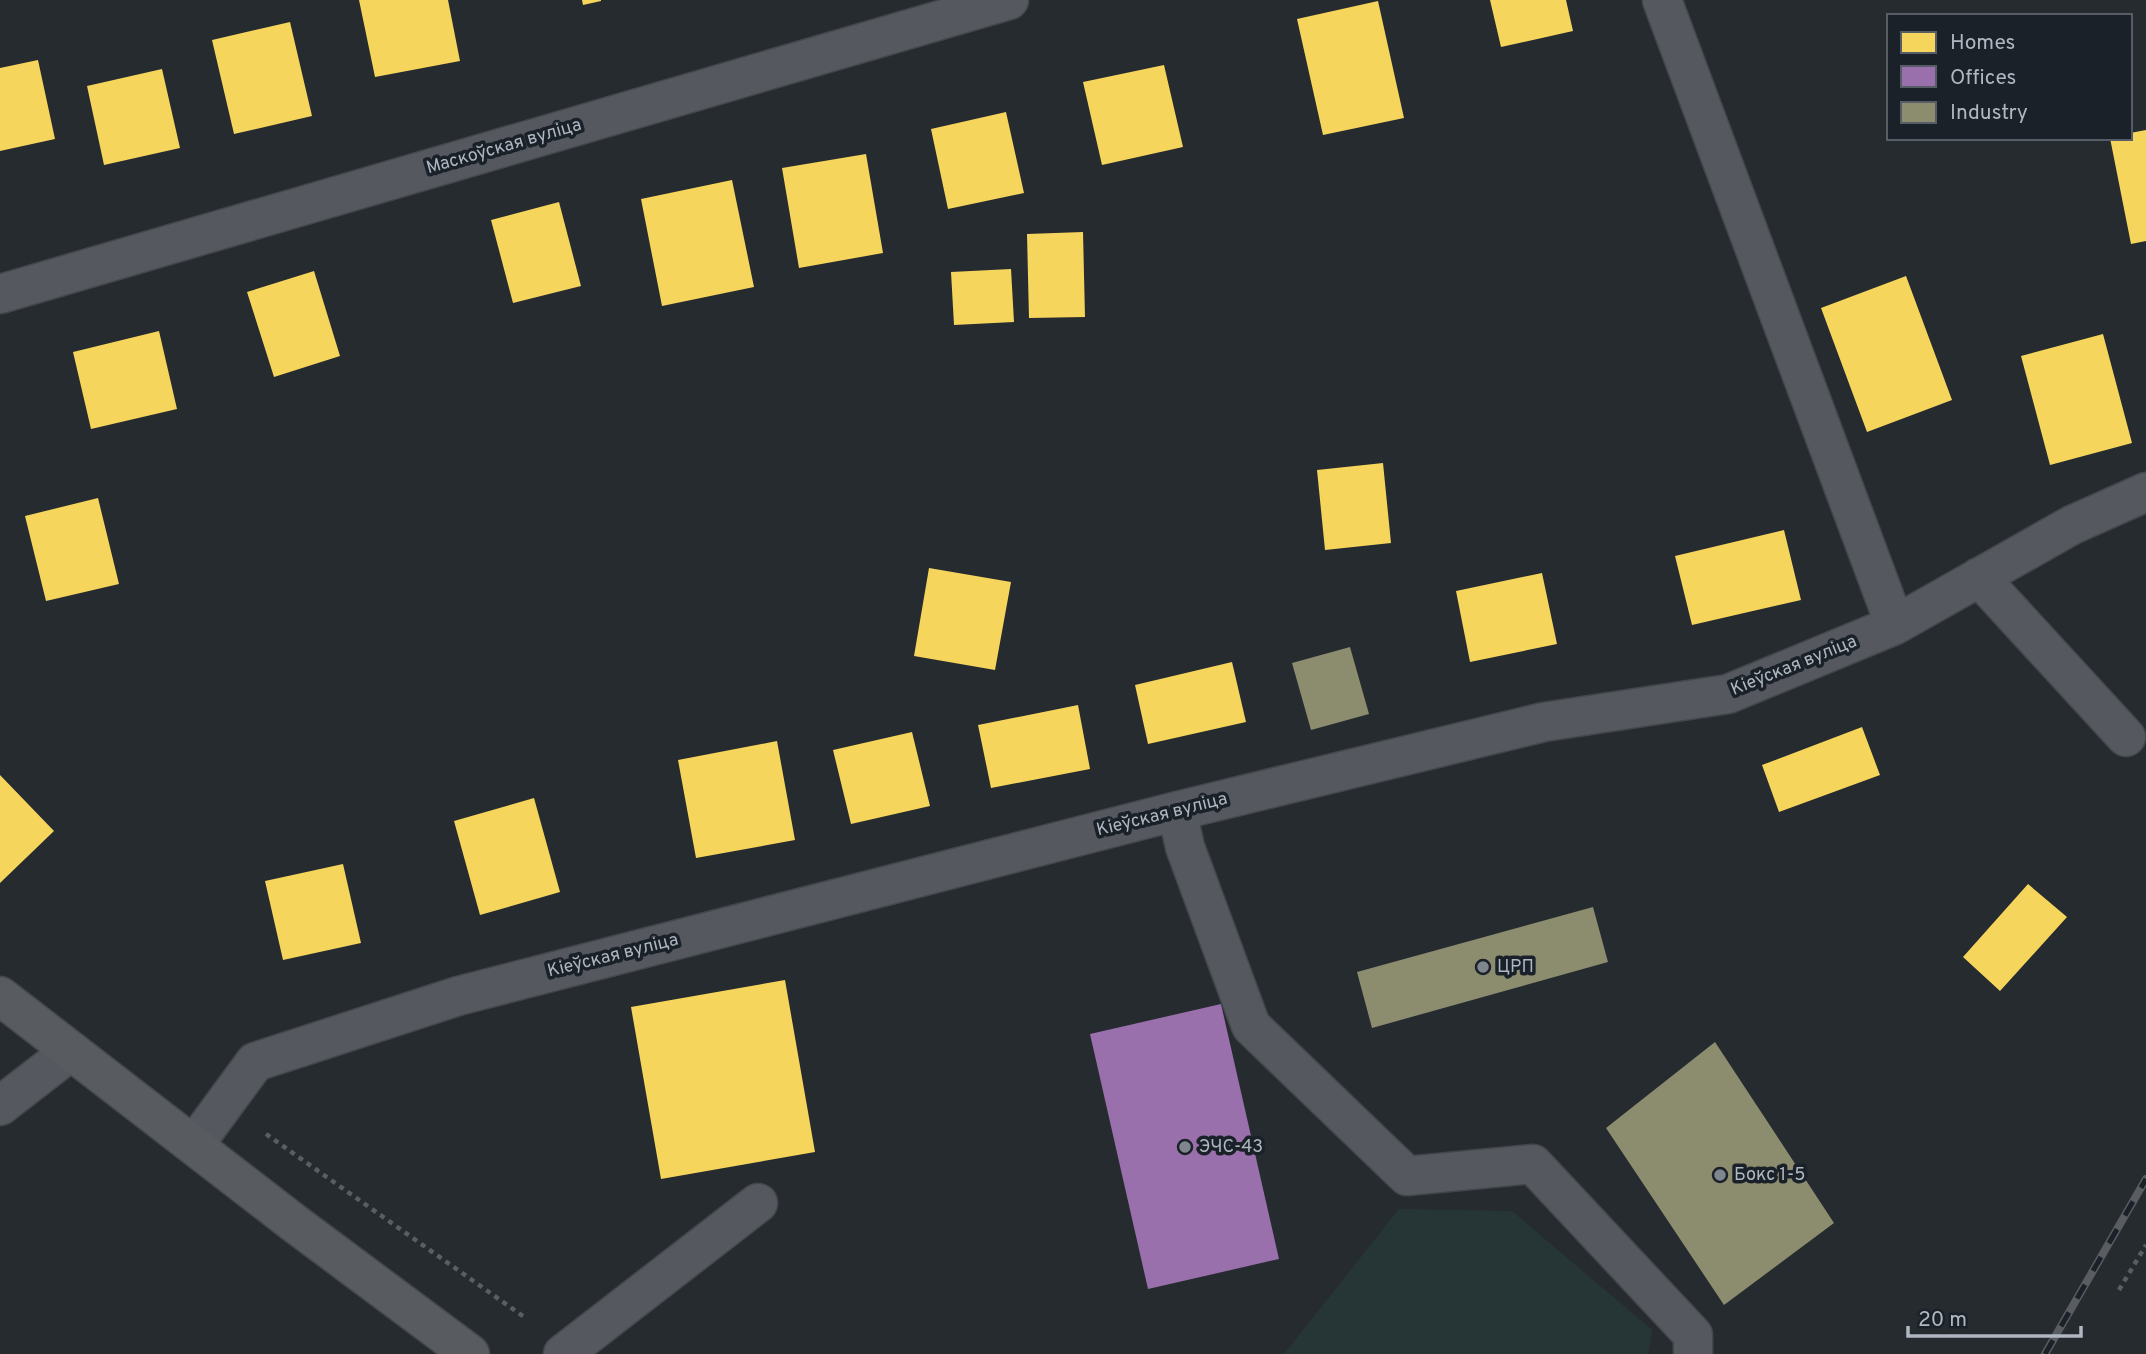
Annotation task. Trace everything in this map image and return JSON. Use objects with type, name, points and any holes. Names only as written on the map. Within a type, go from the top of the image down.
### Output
[{"type":"main road","points":[[0,996],[470,1354]]},
{"type":"street","name":"Маскоўская вуліца","points":[[0,294],[1009,0]]},
{"type":"street","points":[[1662,0],[1895,625]]},
{"type":"street","name":"Кіеўская вуліца","points":[[194,1145],[255,1062],[458,996],[1177,810],[1544,722],[1728,694],[1895,625],[2072,525],[2146,492]]},
{"type":"street","points":[[1979,577],[2126,737]]},
{"type":"street","points":[[1177,810],[1185,847],[1251,1026],[1407,1176],[1533,1164],[1693,1335],[1693,1354]]},
{"type":"street","points":[[0,1107],[71,1051]]},
{"type":"street","points":[[566,1352],[758,1203]]},
{"type":"path","points":[[225,1104],[566,1352]]},
{"type":"path","points":[[2119,1290],[2146,1245]]},
{"type":"shaded area","points":[[1399,1209],[1512,1211],[1652,1330],[1648,1354],[1284,1354]]},
{"type":"building: Homes","points":[[359,0],[448,0],[460,61],[375,77]]},
{"type":"building: Homes","points":[[582,0],[601,0],[601,1],[583,5]]},
{"type":"building: Homes","points":[[1490,0],[1566,0],[1573,31],[1501,47]]},
{"type":"building: Homes","points":[[1378,1],[1404,118],[1323,135],[1297,19]]},
{"type":"building: Homes","points":[[290,22],[312,116],[234,134],[212,40]]},
{"type":"building: Homes","points":[[38,60],[55,139],[0,151],[0,68]]},
{"type":"building: Homes","points":[[1164,65],[1183,147],[1102,165],[1083,82]]},
{"type":"building: Homes","points":[[162,69],[180,148],[104,165],[87,86]]},
{"type":"building: Homes","points":[[1006,112],[1024,193],[948,209],[931,129]]},
{"type":"building: Homes","points":[[2146,130],[2146,241],[2131,244],[2110,140],[2132,140],[2132,133]]},
{"type":"building: Homes","points":[[866,154],[883,253],[799,268],[782,168]]},
{"type":"building: Homes","points":[[732,180],[754,287],[662,306],[641,199]]},
{"type":"building: Homes","points":[[559,202],[581,286],[513,303],[491,220]]},
{"type":"building: Homes","points":[[1083,232],[1085,317],[1029,318],[1027,234]]},
{"type":"building: Homes","points":[[1011,269],[1014,322],[954,325],[951,272]]},
{"type":"building: Homes","points":[[314,271],[340,356],[274,377],[247,292]]},
{"type":"building: Homes","points":[[1906,276],[1952,400],[1867,432],[1821,308]]},
{"type":"building: Homes","points":[[159,331],[177,409],[91,429],[73,352]]},
{"type":"building: Homes","points":[[2103,334],[2132,443],[2050,465],[2021,356]]},
{"type":"building: Homes","points":[[1383,463],[1391,543],[1325,550],[1317,470]]},
{"type":"building: Homes","points":[[98,498],[119,584],[46,601],[25,516]]},
{"type":"building: Homes","points":[[1784,530],[1801,600],[1692,625],[1675,556]]},
{"type":"building: Homes","points":[[929,568],[1011,582],[995,670],[914,656]]},
{"type":"building: Homes","points":[[1542,573],[1557,644],[1470,662],[1456,591]]},
{"type":"building: Homes","points":[[1232,662],[1246,722],[1148,744],[1135,685]]},
{"type":"building: Homes","points":[[1078,705],[1090,769],[991,788],[978,725]]},
{"type":"building: Homes","points":[[1862,727],[1880,775],[1779,812],[1762,765]]},
{"type":"building: Homes","points":[[912,732],[930,806],[851,824],[833,750]]},
{"type":"building: Homes","points":[[777,741],[795,840],[696,858],[678,760]]},
{"type":"building: Homes","points":[[0,775],[54,831],[0,883]]},
{"type":"building: Homes","points":[[534,798],[560,892],[480,915],[454,821]]},
{"type":"building: Homes","points":[[343,864],[361,943],[283,960],[265,881]]},
{"type":"building: Homes","points":[[2028,884],[2067,917],[2000,991],[1963,957]]},
{"type":"building: Homes","points":[[785,980],[815,1152],[661,1179],[631,1007]]},
{"type":"building: Offices","name":"ЭЧС-43","points":[[1221,1004],[1279,1259],[1148,1289],[1090,1034]]},
{"type":"building: Industry","points":[[1350,647],[1369,714],[1311,730],[1292,663]]},
{"type":"building: Industry","name":"ЦРП","points":[[1593,907],[1608,962],[1372,1028],[1357,972]]},
{"type":"building: Industry","name":"Бокс 1-5","points":[[1715,1042],[1834,1223],[1724,1305],[1606,1128]]},
{"type":"railway","points":[[2045,1354],[2146,1179]]},
{"type":"place","name":"ЦРП","points":[[1483,967]]},
{"type":"place","name":"ЭЧС-43","points":[[1185,1147]]},
{"type":"place","name":"Бокс 1-5","points":[[1720,1175]]}]
